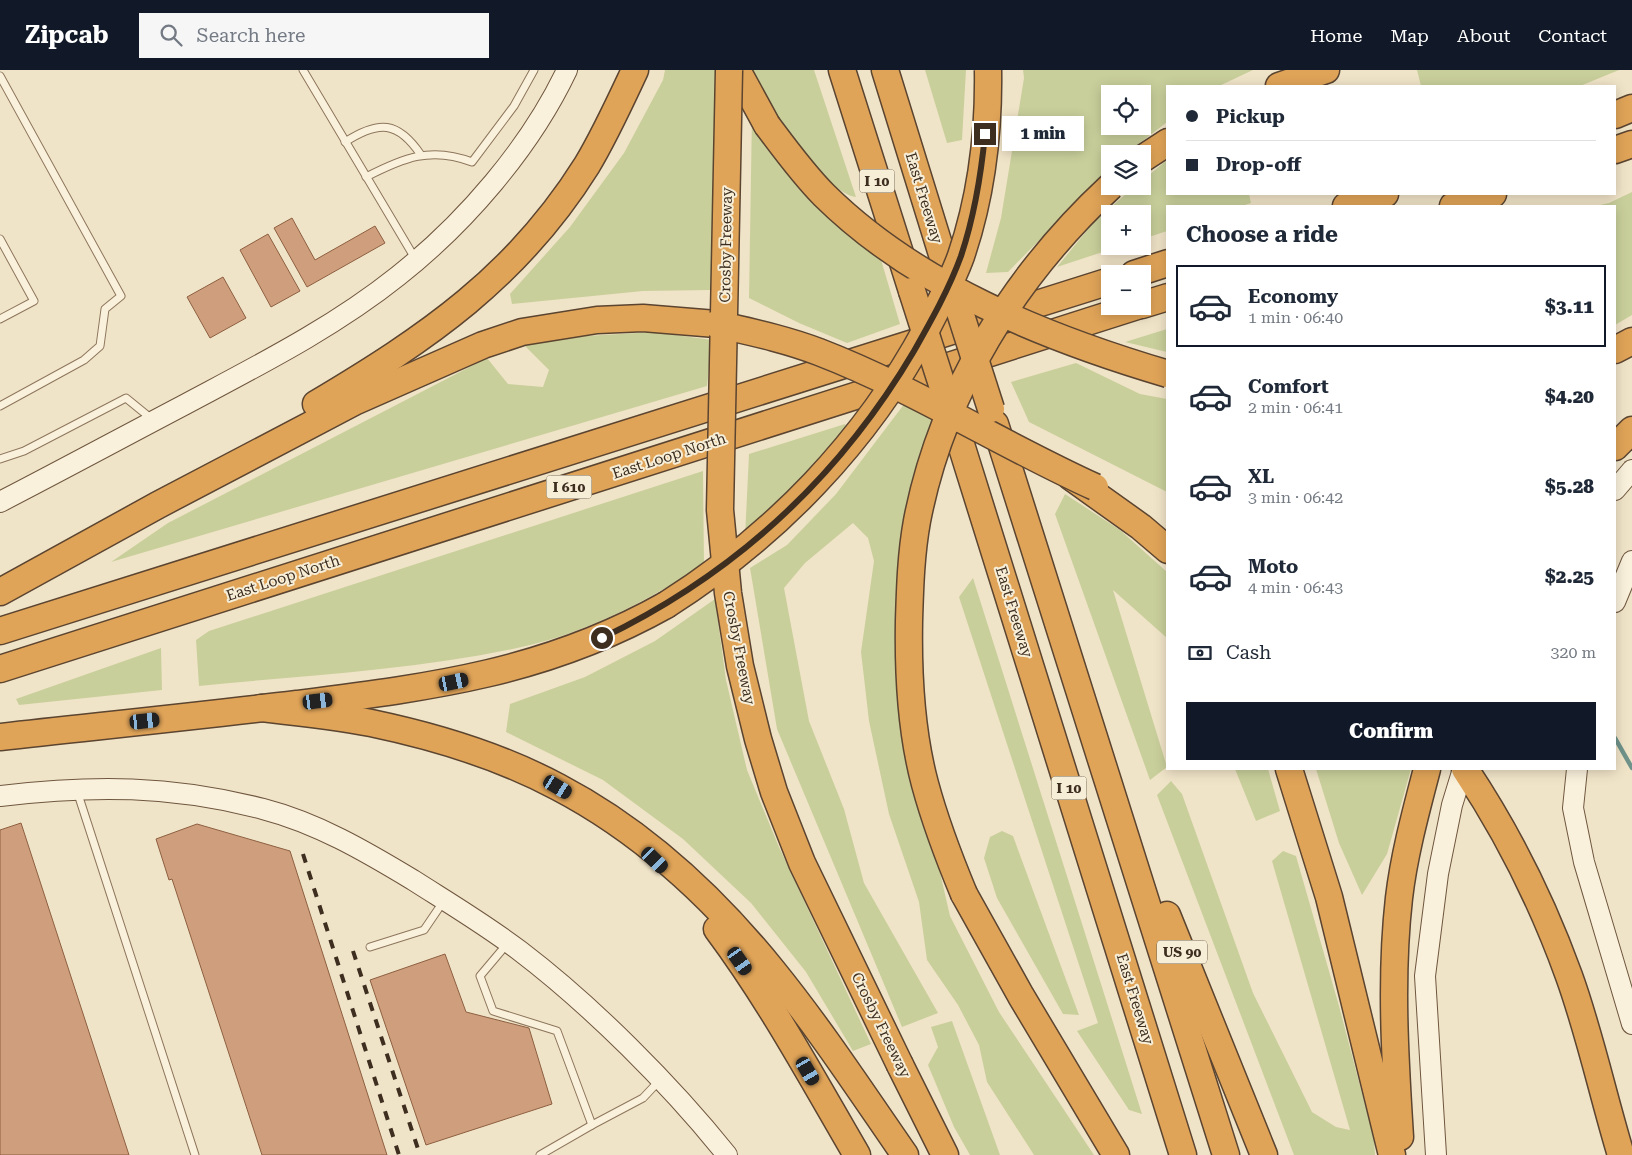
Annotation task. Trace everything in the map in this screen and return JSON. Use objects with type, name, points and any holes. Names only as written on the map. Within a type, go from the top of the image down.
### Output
[{"type":"highway","points":[[158,505],[172,489],[344,387],[414,343],[491,283],[528,243],[586,166],[605,133],[634,70]]},
{"type":"highway","name":"Crosby Freeway","points":[[729,70],[720,510],[728,593],[734,629],[758,738],[774,792],[802,862],[900,1065],[946,1155]]},
{"type":"highway","points":[[736,70],[767,124],[796,164],[824,195],[871,234],[937,279],[1009,317],[1075,344],[1166,373]]},
{"type":"highway","name":"East Freeway","points":[[842,70],[1184,1155]]},
{"type":"highway","name":"East Freeway","points":[[885,70],[1226,1155]]},
{"type":"highway","points":[[0,737],[376,694],[501,672],[602,638],[666,605],[737,556],[806,493],[871,416],[912,354],[950,282],[968,234],[978,190],[984,149],[988,70]]},
{"type":"highway","points":[[1282,85],[1326,70]]},
{"type":"highway","points":[[1616,115],[1632,108]]},
{"type":"highway","points":[[1151,153],[1166,143]]},
{"type":"highway","points":[[1616,150],[1632,144]]},
{"type":"highway","points":[[1102,195],[1072,224],[1018,288],[980,348],[943,430],[917,520],[911,565],[909,666],[912,705],[924,782],[964,894],[1021,996],[1116,1155]]},
{"type":"highway","points":[[1349,205],[1382,195]]},
{"type":"highway","points":[[1456,205],[1490,195]]},
{"type":"highway","points":[[1151,268],[1166,264]]},
{"type":"highway","name":"I 610","points":[[0,631],[1101,284]]},
{"type":"highway","points":[[1151,302],[1166,298]]},
{"type":"highway","name":"East Loop North","points":[[0,669],[1109,315]]},
{"type":"highway","points":[[0,592],[158,505],[374,393],[443,362],[522,332],[596,320],[644,318],[716,324],[783,340],[836,359],[970,423],[1094,490],[1166,526]]},
{"type":"highway","points":[[1616,349],[1632,341]]},
{"type":"highway","points":[[1616,446],[1632,430]]},
{"type":"highway","points":[[1094,490],[1166,548]]},
{"type":"highway","points":[[260,708],[372,723],[454,745],[523,770],[558,787],[596,810],[642,842],[690,880],[747,940],[801,1007],[905,1155]]},
{"type":"highway","name":"US 90","points":[[1100,750],[1264,1155]]},
{"type":"highway","points":[[1289,770],[1328,898],[1392,1155]]},
{"type":"highway","points":[[1401,1155],[1394,998],[1396,932],[1400,896],[1413,824],[1427,770]]},
{"type":"highway","points":[[1465,770],[1504,835],[1537,899],[1569,976],[1621,1155]]},
{"type":"highway","points":[[596,810],[666,871],[690,896],[727,943],[779,1021],[856,1155]]},
{"type":"main road","points":[[0,502],[154,421],[326,326],[399,276],[471,207],[498,177],[544,114],[567,70]]},
{"type":"main road","points":[[1616,489],[1632,470]]},
{"type":"main road","points":[[1616,600],[1632,561]]},
{"type":"main road","points":[[1436,1155],[1425,976],[1438,874],[1452,805],[1464,770]]},
{"type":"main road","points":[[1577,770],[1573,808],[1584,862],[1632,1024]]},
{"type":"main road","points":[[0,796],[76,789],[161,789],[205,796],[264,809],[320,828],[374,856],[449,902],[508,943],[578,1001],[660,1080],[726,1155]]},
{"type":"lane","points":[[302,70],[416,260]]},
{"type":"lane","points":[[366,177],[404,158],[421,155],[456,156],[472,162],[514,106],[534,70]]},
{"type":"lane","points":[[0,76],[121,296],[105,309],[100,346],[84,360],[0,406]]},
{"type":"lane","points":[[345,142],[366,130],[394,129],[403,133],[421,155]]},
{"type":"lane","points":[[0,239],[34,301],[0,319]]},
{"type":"lane","points":[[0,459],[24,451],[126,398],[154,421]]},
{"type":"lane","points":[[76,789],[195,1155]]},
{"type":"lane","points":[[370,947],[424,930],[449,902]]},
{"type":"lane","points":[[508,943],[480,976],[493,1011],[557,1031],[592,1125]]},
{"type":"lane","points":[[540,1155],[643,1098],[660,1080]]},
{"type":"green space","points":[[665,70],[715,70],[712,290],[643,291],[512,304],[510,294],[570,227],[624,153],[663,80]]},
{"type":"green space","points":[[751,70],[814,70],[856,197],[843,192],[814,165],[751,78]]},
{"type":"green space","points":[[925,70],[966,70],[962,140],[947,143]]},
{"type":"green space","points":[[1023,70],[1253,70],[1221,85],[1166,85],[1166,123],[1151,134],[1151,85],[1101,85],[1101,135],[1150,135],[1138,145],[1101,145],[1101,177],[1008,272],[986,273],[1001,218],[1024,78]]},
{"type":"green space","points":[[1417,70],[1619,70],[1582,85],[1421,85]]},
{"type":"green space","points":[[752,113],[877,246],[900,324],[847,343],[799,323],[749,298]]},
{"type":"green space","points":[[1166,161],[1166,195],[1249,195],[1251,203],[1245,205],[1166,205],[1166,231],[1151,236],[1151,205],[1113,205],[1125,195],[1151,195],[1151,173]]},
{"type":"green space","points":[[1632,192],[1632,315],[1616,324],[1616,205],[1600,205]]},
{"type":"green space","points":[[1101,216],[1101,253],[1057,267]]},
{"type":"green space","points":[[1166,329],[1166,352],[1125,342]]},
{"type":"green space","points":[[654,332],[712,340],[707,386],[111,562],[168,523],[487,358],[508,384],[543,387],[549,370],[524,345],[586,336]]},
{"type":"green space","points":[[1076,363],[1140,394],[1166,399],[1166,491],[1029,422],[1011,382]]},
{"type":"green space","points":[[905,403],[931,415],[936,427],[904,539],[935,851],[950,916],[999,1012],[1094,1155],[1034,1155],[987,1082],[979,1045],[958,1005],[927,960],[919,902],[889,814],[869,721],[861,652],[874,561],[868,538],[853,523],[805,563],[784,588],[809,721],[844,809],[864,883],[938,1013],[902,1027],[777,729],[750,568],[787,545],[836,494]]},
{"type":"green space","points":[[845,424],[847,429],[787,502],[745,537],[749,454]]},
{"type":"green space","points":[[703,471],[704,565],[640,602],[596,623],[550,640],[446,661],[363,671],[199,686],[196,640],[209,631]]},
{"type":"green space","points":[[1065,494],[1120,530],[1166,571],[1166,637],[1113,590],[1166,764],[1166,768],[1150,780],[1055,514]]},
{"type":"green space","points":[[973,578],[1142,1114],[1129,1110],[1077,1031],[1098,1023],[959,597]]},
{"type":"green space","points":[[715,599],[726,680],[747,770],[779,847],[871,1044],[853,1051],[806,972],[751,903],[683,839],[603,780],[506,732],[510,704],[585,677],[655,641]]},
{"type":"green space","points":[[161,648],[162,690],[19,705],[16,699]]},
{"type":"green space","points":[[1235,770],[1268,770],[1280,811],[1256,821]]},
{"type":"green space","points":[[1316,770],[1411,770],[1387,854],[1362,895],[1339,843]]},
{"type":"green space","points":[[1171,781],[1182,794],[1253,993],[1312,1112],[1336,1127],[1350,1130],[1272,861],[1283,851],[1296,856],[1339,1006],[1374,1139],[1375,1155],[1294,1155],[1157,795]]},
{"type":"green space","points":[[1002,831],[1013,836],[1079,1015],[1063,1014],[997,898],[984,858],[990,837]]},
{"type":"green space","points":[[952,1021],[1000,1155],[970,1155],[954,1127],[928,1065],[938,1047],[931,1027]]},
{"type":"building","points":[[292,218],[315,260],[375,226],[385,243],[307,287],[274,228]]},
{"type":"building","points":[[268,234],[300,291],[271,307],[240,250]]},
{"type":"building","points":[[223,277],[246,318],[210,338],[187,297]]},
{"type":"building","points":[[21,823],[129,1155],[0,1155],[0,830]]},
{"type":"building","points":[[197,824],[290,851],[387,1155],[262,1155],[172,879],[169,880],[156,839]]},
{"type":"building","points":[[445,954],[466,1012],[529,1028],[552,1104],[426,1145],[370,980]]},
{"type":"waterway","points":[[1616,740],[1632,768]]},
{"type":"railway","points":[[303,854],[399,1155]]},
{"type":"railway","points":[[353,951],[420,1155]]},
{"type":"route","points":[[602,638],[666,605],[708,578],[737,556],[768,530],[811,488],[876,409],[921,338],[950,282],[960,258],[968,234],[978,190],[985,134]]}]
